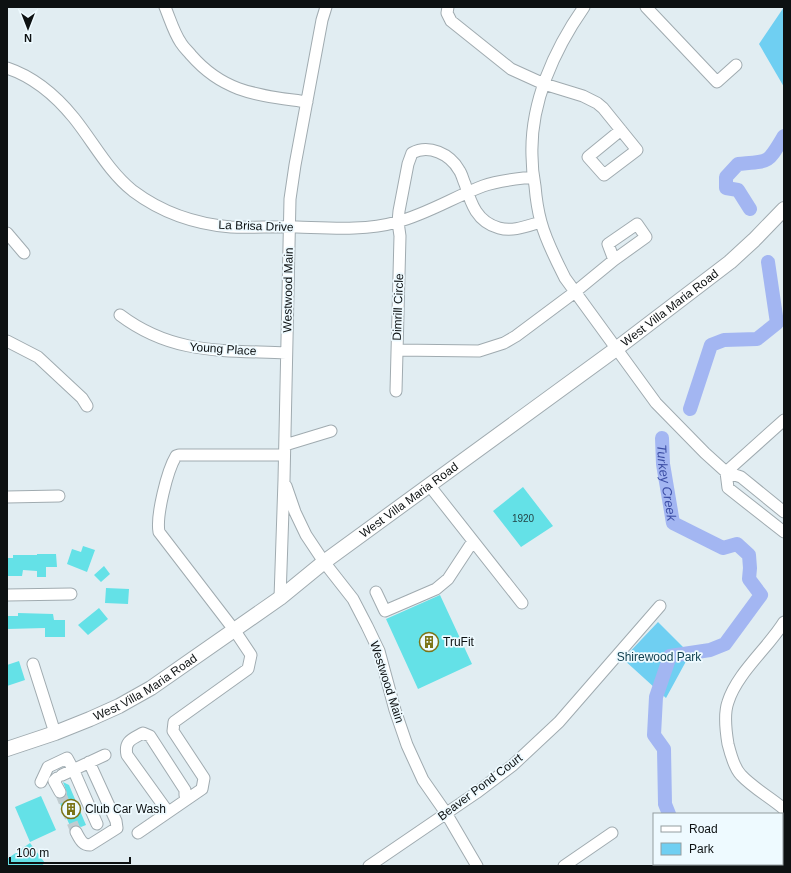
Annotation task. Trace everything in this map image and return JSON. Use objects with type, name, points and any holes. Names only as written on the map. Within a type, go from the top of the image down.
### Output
[{"type":"main road","name":"West Villa Maria Road","points":[[7,749],[55,733],[90,719],[135,697],[235,631],[280,598],[324,562],[616,349],[730,262],[784,209]]},
{"type":"street","points":[[165,7],[181,43],[206,71],[220,81],[255,94],[307,102]]},
{"type":"street","name":"Westwood Main","points":[[280,598],[290,199],[322,20],[326,7]]},
{"type":"street","points":[[448,7],[447,13],[451,21],[502,63],[511,69],[544,84],[583,96],[597,103],[621,130]]},
{"type":"street","points":[[584,7],[570,27],[557,51],[544,84],[536,111],[532,156],[536,199],[541,222],[564,278],[656,403],[704,453],[726,472],[741,477],[784,512]]},
{"type":"street","points":[[646,7],[717,82],[736,65]]},
{"type":"street","name":"La Brisa Drive","points":[[7,68],[24,76],[58,101],[74,118],[105,162],[120,180],[148,201],[164,210],[187,219],[207,224],[231,227],[378,227],[398,222],[484,186],[534,177]]},
{"type":"street","name":"Dimrill Circle","points":[[396,391],[400,236],[398,222],[408,164],[412,153],[417,150],[425,149],[437,151],[446,155],[460,170],[468,193]]},
{"type":"street","points":[[468,193],[473,206],[482,220],[490,225],[506,230],[541,222]]},
{"type":"street","points":[[7,233],[24,253]]},
{"type":"street","points":[[397,350],[479,351],[504,343],[516,336],[575,292],[614,260]]},
{"type":"street","name":"Young Place","points":[[120,315],[135,326],[176,344],[215,350],[286,353]]},
{"type":"street","points":[[7,341],[38,358],[82,398],[87,406]]},
{"type":"street","points":[[726,472],[783,422]]},
{"type":"street","points":[[138,833],[186,797],[202,789],[204,778],[173,731],[174,722],[248,669],[251,655],[235,631],[159,532],[158,519],[170,465],[176,456],[179,455],[284,450],[331,430]]},
{"type":"street","points":[[726,472],[728,488],[784,532]]},
{"type":"street","name":"Westwood Main","points":[[284,480],[295,512],[306,535],[324,562],[353,599],[379,651],[395,710],[423,780],[446,813],[477,866]]},
{"type":"street","points":[[429,485],[522,602]]},
{"type":"street","points":[[7,497],[59,496]]},
{"type":"street","points":[[376,592],[385,612],[436,589],[448,579],[473,541]]},
{"type":"street","points":[[7,595],[71,594]]},
{"type":"street","name":"Beaver Pond Court","points":[[369,866],[476,793],[513,765],[559,722],[660,606]]},
{"type":"street","points":[[784,622],[736,683],[727,703],[726,730],[730,751],[739,774],[752,786],[784,808]]},
{"type":"street","points":[[32,664],[55,733]]},
{"type":"street","points":[[168,812],[127,755],[125,748],[129,741],[143,733],[150,736],[185,790],[186,797]]},
{"type":"street","points":[[60,792],[54,781],[60,776],[105,755]]},
{"type":"street","points":[[41,782],[48,767],[67,758],[97,824]]},
{"type":"street","points":[[76,832],[82,842],[86,845],[90,845],[117,828],[116,821],[89,762]]},
{"type":"street","points":[[564,866],[612,833]]},
{"type":"green space","points":[[784,7],[784,87],[759,44]]},
{"type":"green space","name":"Shirewood Park","points":[[658,622],[690,654],[666,698],[623,659]]},
{"type":"building","points":[[523,487],[553,526],[521,547],[493,511]]},
{"type":"building","points":[[83,546],[95,550],[87,572],[67,564],[72,549],[81,552]]},
{"type":"building","points":[[56,554],[57,567],[46,567],[46,577],[37,577],[37,571],[23,570],[22,576],[7,576],[7,558],[13,558],[13,555]]},
{"type":"building","points":[[104,566],[110,574],[101,582],[94,575]]},
{"type":"building","points":[[106,588],[129,589],[128,604],[105,603]]},
{"type":"building","name":"TruFit","points":[[440,595],[472,664],[418,689],[386,619]]},
{"type":"building","points":[[99,608],[108,619],[88,635],[78,625]]},
{"type":"building","points":[[18,613],[53,614],[54,620],[65,620],[65,637],[45,637],[45,628],[7,629],[7,616],[18,616]]},
{"type":"building","points":[[19,661],[25,680],[7,686],[7,665]]},
{"type":"building","name":"Club Car Wash","points":[[63,782],[69,785],[86,825],[81,827],[76,825],[71,828],[58,799],[64,798],[67,793]]},
{"type":"building","points":[[41,796],[56,830],[30,842],[15,807]]},
{"type":"building","points":[[30,843],[45,863],[41,866],[7,866],[7,859]]},
{"type":"waterway","name":"Turkey Creek","points":[[750,209],[738,190],[726,188],[726,177],[738,164],[763,161],[767,159],[774,152],[784,136]]},
{"type":"waterway","name":"Turkey Creek","points":[[690,409],[711,345],[724,340],[757,339],[777,323],[768,262]]},
{"type":"waterway","name":"Turkey Creek","points":[[662,438],[663,464],[673,523],[723,548],[737,544],[749,555],[749,579],[761,595],[725,644],[710,650],[670,656],[656,697],[654,735],[664,749],[665,804],[669,813]]},
{"type":"tunnel","points":[[60,792],[76,832]]},
{"type":"place","name":"TruFit","points":[[429,642]]},
{"type":"place","name":"Club Car Wash","points":[[71,809]]}]
